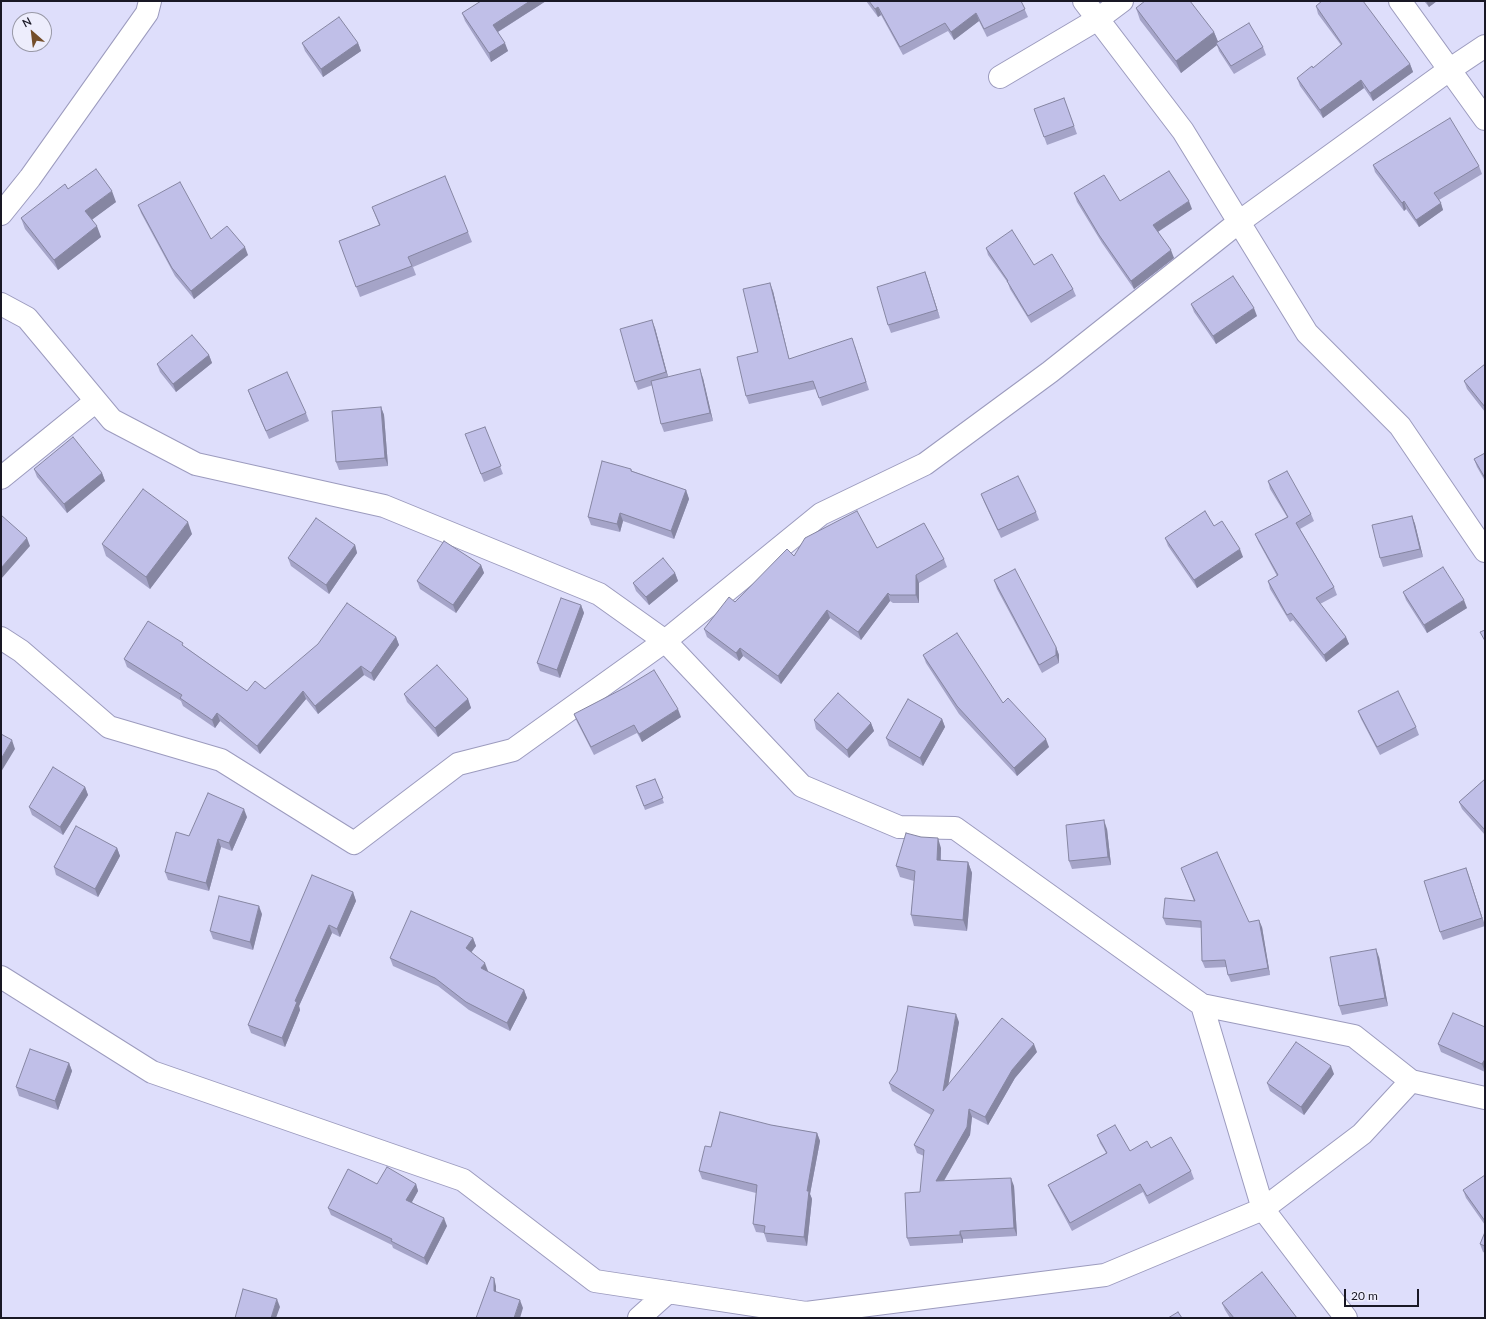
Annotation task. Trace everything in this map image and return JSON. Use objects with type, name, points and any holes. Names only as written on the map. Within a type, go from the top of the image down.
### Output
[{"type":"street","points":[[1,214],[30,178],[147,13],[150,1]]},
{"type":"street","points":[[1084,1],[1183,131],[1307,333],[1400,426],[1485,551]]},
{"type":"street","points":[[1000,78],[1098,19],[1122,1]]},
{"type":"street","points":[[1400,1],[1485,118]]},
{"type":"street","points":[[1,638],[21,651],[109,727],[220,760],[354,843],[458,764],[513,750],[665,641],[821,514],[925,464],[1050,372],[1239,222],[1449,70],[1485,46]]},
{"type":"street","points":[[1,304],[27,318],[112,420],[196,464],[384,506],[599,594],[665,641],[802,786],[899,827],[955,828],[1202,1005],[1354,1036],[1411,1081],[1485,1098]]},
{"type":"street","points":[[1,478],[96,401]]},
{"type":"street","points":[[1,977],[152,1072],[463,1180],[595,1281],[806,1313],[1105,1275],[1264,1209],[1362,1134],[1411,1081]]},
{"type":"street","points":[[1202,1005],[1264,1209],[1346,1318]]},
{"type":"street","points":[[639,1318],[668,1292]]},
{"type":"building","points":[[481,1],[530,1],[493,25],[505,43],[489,53],[462,13]]},
{"type":"building","points":[[869,1],[1021,1],[1025,9],[984,29],[976,13],[951,32],[945,23],[900,47],[878,7],[875,9]]},
{"type":"building","points":[[1145,1],[1190,1],[1214,32],[1176,61],[1136,8]]},
{"type":"building","points":[[1322,1],[1363,1],[1410,64],[1370,93],[1361,80],[1320,110],[1297,78],[1312,66],[1313,68],[1342,44],[1316,6]]},
{"type":"building","points":[[339,17],[358,43],[321,69],[302,43]]},
{"type":"building","points":[[1249,23],[1263,47],[1231,66],[1216,43]]},
{"type":"building","points":[[1064,98],[1074,126],[1044,137],[1034,109]]},
{"type":"building","points":[[1450,118],[1479,166],[1434,193],[1441,203],[1416,220],[1404,201],[1402,203],[1373,165]]},
{"type":"building","points":[[96,169],[112,191],[85,211],[97,226],[54,260],[21,218],[65,184],[68,189]]},
{"type":"building","points":[[1169,171],[1189,201],[1153,225],[1171,250],[1131,281],[1099,235],[1074,193],[1104,175],[1120,201]]},
{"type":"building","points":[[445,176],[468,232],[408,257],[412,266],[356,287],[339,241],[380,225],[372,207]]},
{"type":"building","points":[[180,182],[211,239],[227,226],[245,247],[191,291],[172,268],[138,205]]},
{"type":"building","points":[[1012,230],[1034,265],[1052,254],[1073,289],[1028,316],[1008,281],[986,248]]},
{"type":"building","points":[[925,272],[937,310],[888,325],[877,287]]},
{"type":"building","points":[[1233,276],[1254,308],[1213,336],[1191,304]]},
{"type":"building","points":[[770,283],[789,359],[852,338],[866,382],[819,398],[813,381],[746,396],[737,357],[758,352],[743,289]]},
{"type":"building","points":[[652,320],[666,372],[635,382],[620,329]]},
{"type":"building","points":[[192,335],[209,355],[173,384],[157,364]]},
{"type":"building","points":[[1485,364],[1485,407],[1464,381]]},
{"type":"building","points":[[700,369],[710,413],[661,424],[651,381]]},
{"type":"building","points":[[287,372],[306,413],[266,431],[248,390]]},
{"type":"building","points":[[381,407],[385,458],[336,462],[332,411]]},
{"type":"building","points":[[485,427],[501,466],[481,474],[465,434]]},
{"type":"building","points":[[73,437],[102,473],[64,504],[34,469]]},
{"type":"building","points":[[1485,453],[1485,478],[1474,459]]},
{"type":"building","points":[[602,461],[631,469],[631,471],[686,490],[671,531],[620,513],[617,524],[588,517]]},
{"type":"building","points":[[1287,471],[1311,514],[1296,523],[1334,587],[1316,598],[1346,637],[1324,655],[1291,613],[1287,615],[1268,581],[1278,575],[1255,534],[1288,517],[1268,481]]},
{"type":"building","points":[[1018,476],[1036,512],[998,530],[981,494]]},
{"type":"building","points":[[143,489],[188,522],[146,577],[102,544]]},
{"type":"building","points":[[857,511],[877,548],[924,523],[944,559],[916,575],[916,595],[890,595],[888,593],[858,632],[827,610],[778,676],[740,648],[736,653],[704,629],[729,597],[735,602],[787,549],[794,556],[805,538]]},
{"type":"building","points":[[1205,511],[1214,526],[1222,521],[1240,549],[1194,580],[1165,538]]},
{"type":"building","points":[[1,515],[27,538],[1,568]]},
{"type":"building","points":[[1412,516],[1420,549],[1380,558],[1372,525]]},
{"type":"building","points":[[316,518],[355,545],[326,585],[288,558]]},
{"type":"building","points":[[444,541],[481,565],[453,605],[417,581]]},
{"type":"building","points":[[663,558],[675,573],[646,597],[633,583]]},
{"type":"building","points":[[1443,567],[1464,600],[1424,625],[1403,592]]},
{"type":"building","points":[[1015,569],[1056,647],[1056,655],[1039,665],[994,580]]},
{"type":"building","points":[[561,598],[581,605],[557,670],[537,663]]},
{"type":"building","points":[[347,603],[396,637],[371,673],[361,666],[315,706],[303,691],[257,746],[217,713],[212,720],[180,698],[182,695],[124,659],[148,621],[183,643],[182,645],[247,691],[255,681],[265,689],[318,644]]},
{"type":"building","points":[[1485,630],[1485,641],[1480,632]]},
{"type":"building","points":[[957,633],[1003,703],[1008,698],[1046,739],[1014,768],[957,706],[923,655]]},
{"type":"building","points":[[437,665],[468,699],[435,728],[404,694]]},
{"type":"building","points":[[654,670],[678,709],[639,734],[634,725],[591,747],[574,714],[626,687]]},
{"type":"building","points":[[1398,691],[1416,727],[1377,747],[1358,711]]},
{"type":"building","points":[[838,693],[871,723],[847,750],[814,720]]},
{"type":"building","points":[[908,699],[942,719],[920,758],[886,738]]},
{"type":"building","points":[[1,734],[12,740],[1,759]]},
{"type":"building","points":[[53,767],[85,787],[60,827],[29,807]]},
{"type":"building","points":[[655,779],[663,798],[644,806],[636,786]]},
{"type":"building","points":[[1485,779],[1485,830],[1459,802]]},
{"type":"building","points":[[208,793],[244,809],[229,843],[218,839],[206,883],[165,872],[176,832],[189,836]]},
{"type":"building","points":[[1104,820],[1108,857],[1069,861],[1066,825]]},
{"type":"building","points":[[76,826],[117,848],[95,889],[54,867]]},
{"type":"building","points":[[906,833],[921,837],[938,838],[937,860],[968,862],[963,920],[911,915],[915,871],[896,866]]},
{"type":"building","points":[[1217,852],[1249,922],[1259,920],[1268,968],[1228,975],[1225,960],[1202,961],[1201,921],[1163,918],[1165,898],[1195,901],[1181,868]]},
{"type":"building","points":[[1466,868],[1482,918],[1440,932],[1424,881]]},
{"type":"building","points":[[312,875],[353,892],[337,929],[329,925],[295,1001],[297,1002],[282,1038],[248,1025]]},
{"type":"building","points":[[219,896],[259,906],[250,942],[210,931]]},
{"type":"building","points":[[411,911],[473,938],[466,948],[485,963],[481,968],[524,990],[507,1023],[466,1002],[435,978],[390,958]]},
{"type":"building","points":[[1376,949],[1385,998],[1339,1006],[1330,957]]},
{"type":"building","points":[[908,1006],[956,1014],[943,1091],[1002,1018],[1034,1044],[1012,1070],[985,1117],[969,1109],[967,1127],[936,1181],[1011,1178],[1014,1228],[960,1231],[960,1235],[907,1238],[905,1193],[920,1192],[924,1150],[914,1145],[934,1110],[889,1083],[897,1071]]},
{"type":"building","points":[[1453,1013],[1485,1027],[1485,1059],[1482,1064],[1438,1044]]},
{"type":"building","points":[[1296,1042],[1331,1066],[1301,1107],[1267,1083]]},
{"type":"building","points":[[30,1049],[69,1063],[55,1101],[16,1087]]},
{"type":"building","points":[[720,1112],[771,1125],[817,1133],[807,1191],[809,1191],[804,1237],[764,1233],[765,1226],[753,1224],[757,1185],[699,1171],[705,1146],[711,1147]]},
{"type":"building","points":[[1115,1125],[1130,1151],[1147,1141],[1151,1148],[1171,1137],[1191,1171],[1147,1196],[1140,1184],[1070,1223],[1048,1185],[1107,1153],[1097,1135]]},
{"type":"building","points":[[387,1167],[416,1184],[406,1200],[444,1218],[424,1258],[391,1241],[392,1239],[328,1208],[348,1169],[377,1184]]},
{"type":"building","points":[[1485,1175],[1485,1221],[1463,1190]]},
{"type":"building","points":[[1485,1232],[1485,1246],[1480,1244]]},
{"type":"building","points":[[1262,1272],[1297,1318],[1234,1318],[1222,1303]]},
{"type":"building","points":[[491,1277],[494,1278],[494,1291],[520,1300],[514,1318],[476,1318]]},
{"type":"building","points":[[243,1289],[277,1299],[271,1318],[235,1318]]},
{"type":"building","points":[[1178,1312],[1182,1318],[1168,1318]]}]
